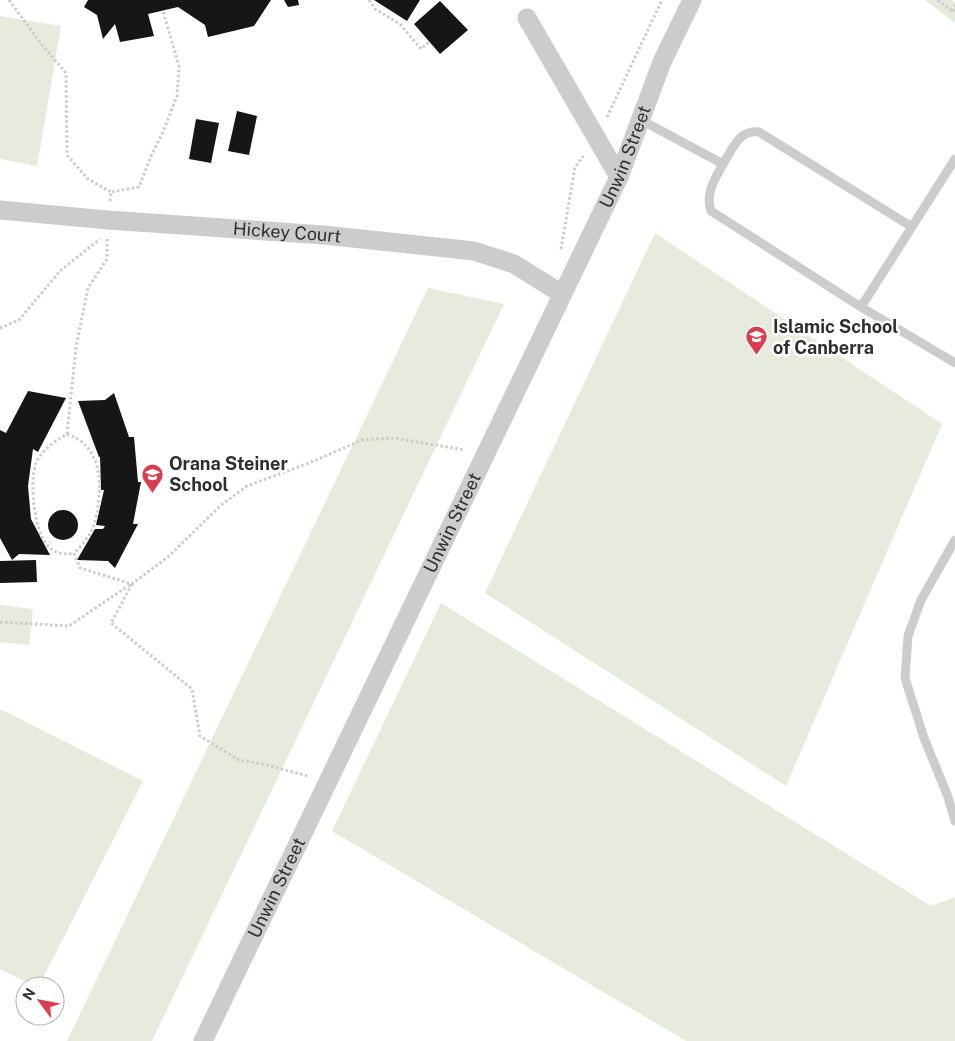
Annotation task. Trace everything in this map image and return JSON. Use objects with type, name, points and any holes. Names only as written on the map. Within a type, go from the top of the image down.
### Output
[{"type":"street","name":"Unwin Street","points":[[203,1041],[619,177],[662,62],[692,0]]},
{"type":"street","points":[[527,18],[619,177]]},
{"type":"street","name":"Hickey Court","points":[[0,210],[108,220],[324,235],[474,251],[514,264],[562,294]]},
{"type":"lane","points":[[641,120],[723,164]]},
{"type":"lane","points":[[912,227],[759,132],[751,131],[740,138],[710,188],[708,204],[711,211],[861,307],[955,363]]},
{"type":"lane","points":[[861,307],[955,159]]},
{"type":"lane","points":[[955,540],[920,600],[908,636],[905,678],[924,738],[948,797],[955,821]]},
{"type":"path","points":[[9,0],[66,73],[67,154],[88,179],[111,192],[139,187],[151,156],[164,132],[177,96],[179,66],[163,11]]},
{"type":"path","points":[[369,0],[375,9],[400,24],[421,49],[429,42]]},
{"type":"path","points":[[560,252],[576,167],[611,110],[662,0]]},
{"type":"path","points":[[938,0],[954,11],[955,5]]},
{"type":"path","points":[[109,209],[111,192]]},
{"type":"path","points":[[0,328],[19,320],[31,308],[60,271],[107,234],[106,259],[88,288],[76,347],[67,434]]},
{"type":"path","points":[[67,434],[77,437],[87,446],[97,464],[100,477],[100,496],[92,531],[85,542],[74,553],[56,552],[49,547],[36,520],[33,507],[36,464],[50,445],[67,434]]},
{"type":"path","points":[[0,622],[69,626],[132,584],[169,556],[220,506],[248,486],[362,440],[394,438],[465,450]]},
{"type":"path","points":[[74,553],[80,568],[132,584]]},
{"type":"path","points":[[132,584],[111,623],[192,689],[200,736],[240,760],[308,776]]},
{"type":"shaded area","points":[[925,0],[952,0],[955,2],[955,23]]},
{"type":"shaded area","points":[[0,16],[61,26],[37,166],[0,159]]},
{"type":"shaded area","points":[[655,233],[942,424],[786,786],[485,593]]},
{"type":"shaded area","points":[[428,288],[504,304],[152,1041],[67,1041]]},
{"type":"shaded area","points":[[441,603],[931,906],[955,897],[955,1041],[686,1041],[332,831]]},
{"type":"shaded area","points":[[0,605],[33,609],[29,645],[0,642]]},
{"type":"shaded area","points":[[0,709],[143,781],[44,976],[15,976],[0,969]]},
{"type":"building","points":[[88,0],[271,0],[254,26],[208,37],[205,25],[178,7],[148,14],[154,36],[120,42],[115,24],[103,39],[97,15],[84,7]]},
{"type":"building","points":[[284,0],[298,0],[299,5],[288,7]]},
{"type":"building","points":[[374,0],[420,0],[407,21]]},
{"type":"building","points":[[440,1],[468,30],[440,54],[414,24]]},
{"type":"building","points":[[237,111],[257,116],[249,155],[228,151]]},
{"type":"building","points":[[196,119],[219,123],[211,163],[189,159]]},
{"type":"building","points":[[28,391],[66,398],[38,452],[33,449],[28,486],[31,519],[50,555],[19,554],[12,560],[0,538],[0,430],[6,433]]},
{"type":"building","points":[[114,393],[129,437],[134,437],[138,482],[141,482],[133,524],[138,524],[115,568],[108,561],[77,560],[95,529],[103,529],[105,526],[96,525],[104,490],[101,490],[100,457],[78,401],[105,400]]},
{"type":"building","points":[[63,510],[74,514],[78,525],[74,536],[63,540],[52,536],[48,525],[52,514]]},
{"type":"building","points":[[36,560],[37,582],[0,583],[0,561]]},
{"type":"place","name":"Islamic School of Canberra","points":[[757,356]]},
{"type":"place","name":"Orana Steiner School","points":[[153,493]]}]
